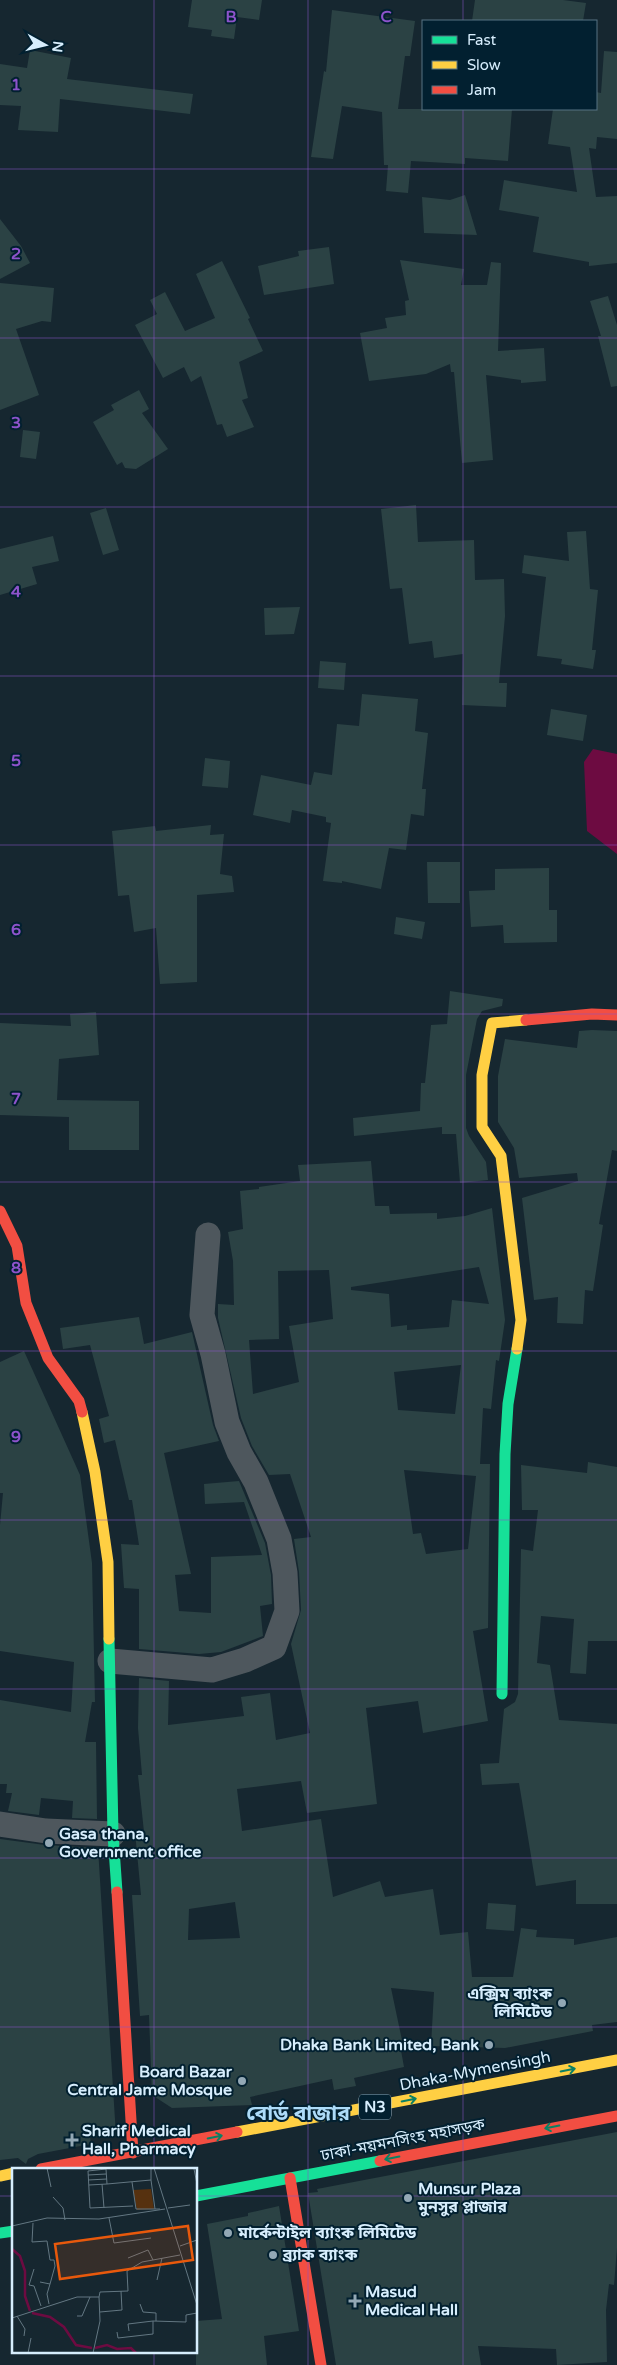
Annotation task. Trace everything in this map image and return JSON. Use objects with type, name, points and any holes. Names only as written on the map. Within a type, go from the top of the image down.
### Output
[{"type":"main road","points":[[502,1694],[508,1404],[521,1320],[501,1156],[482,1127],[482,1075],[492,1023],[592,1014],[617,1015]]},
{"type":"main road","points":[[0,1210],[17,1246],[26,1303],[48,1358],[79,1401],[95,1472],[108,1562],[113,1834],[132,2153]]},
{"type":"main road","name":"Dhaka-Mymensingh","points":[[132,2153],[617,2060]]},
{"type":"main road","name":"ঢাকা-ময়মনসিংহ মহাসড়ক","points":[[198,2196],[617,2116]]},
{"type":"main road","name":"N3","points":[[47,2168],[132,2153]]},
{"type":"main road","points":[[290,2178],[322,2365]]},
{"type":"street","points":[[110,1661],[212,1670],[245,1660],[274,1647],[286,1611],[285,1573],[278,1539],[256,1482],[239,1452],[227,1422],[213,1354],[202,1315],[208,1235]]},
{"type":"street","points":[[0,1824],[46,1831],[113,1834]]},
{"type":"shaded area","points":[[593,749],[617,754],[617,854],[587,831],[584,762]]},
{"type":"building","points":[[192,0],[262,0],[259,20],[237,17],[234,39],[211,36],[212,30],[188,27]]},
{"type":"building","points":[[475,0],[563,0],[586,3],[583,20],[472,20]]},
{"type":"building","points":[[332,10],[415,21],[410,56],[405,56],[398,109],[512,110],[508,161],[465,158],[465,164],[411,161],[408,193],[386,191],[388,165],[384,165],[382,112],[342,106],[333,159],[311,157],[324,71],[326,72]]},
{"type":"building","points":[[30,50],[71,58],[67,79],[193,94],[190,114],[60,99],[58,132],[18,130],[21,106],[0,105],[0,64],[27,68]]},
{"type":"building","points":[[604,51],[617,52],[617,139],[597,137],[596,149],[589,148],[596,197],[617,196],[617,263],[589,266],[589,262],[533,252],[539,217],[499,210],[504,180],[577,192],[570,147],[548,144],[553,110],[597,110],[597,92],[601,93]]},
{"type":"building","points":[[465,195],[477,235],[424,233],[422,197],[450,200]]},
{"type":"building","points":[[0,219],[21,246],[30,263],[0,279]]},
{"type":"building","points":[[329,247],[334,284],[264,295],[258,266],[299,256],[298,251]]},
{"type":"building","points":[[400,260],[464,269],[461,285],[487,285],[491,262],[501,263],[498,351],[544,348],[546,381],[521,383],[521,380],[486,375],[493,460],[462,463],[454,372],[451,372],[450,364],[426,374],[369,381],[360,333],[387,328],[385,318],[406,315],[405,301],[409,300]]},
{"type":"building","points":[[222,261],[250,318],[248,319],[263,351],[239,362],[248,398],[242,400],[254,427],[227,437],[222,424],[217,425],[201,376],[191,382],[184,367],[163,378],[135,325],[157,314],[150,300],[165,292],[185,331],[215,318],[196,274]]},
{"type":"building","points":[[0,283],[54,288],[51,322],[42,321],[16,329],[39,395],[0,410]]},
{"type":"building","points":[[608,296],[617,325],[617,386],[611,387],[598,336],[601,336],[590,301]]},
{"type":"building","points":[[139,390],[149,409],[142,413],[168,449],[136,469],[125,468],[122,462],[117,465],[93,422],[114,410],[111,405]]},
{"type":"building","points":[[23,430],[40,432],[36,459],[20,457]]},
{"type":"building","points":[[416,505],[418,542],[474,540],[475,580],[504,579],[505,616],[499,683],[507,683],[506,707],[462,705],[463,654],[434,658],[432,641],[409,644],[402,588],[390,589],[381,509]]},
{"type":"building","points":[[106,508],[119,550],[103,555],[90,513]]},
{"type":"building","points":[[586,531],[590,589],[598,590],[592,650],[596,650],[593,669],[561,664],[562,659],[537,656],[546,577],[522,573],[524,555],[569,561],[567,532]]},
{"type":"building","points":[[53,536],[59,561],[32,567],[37,584],[0,595],[0,549]]},
{"type":"building","points":[[300,607],[294,634],[265,635],[264,608]]},
{"type":"building","points":[[320,661],[346,663],[344,690],[318,688]]},
{"type":"building","points":[[362,694],[418,699],[415,731],[428,733],[422,789],[426,789],[424,816],[411,814],[406,850],[389,848],[381,889],[342,881],[342,883],[323,881],[331,823],[326,822],[326,817],[292,810],[290,823],[253,815],[261,775],[311,785],[314,772],[332,775],[337,724],[359,726]]},
{"type":"building","points":[[551,709],[587,715],[583,741],[547,735]]},
{"type":"building","points":[[205,758],[230,761],[228,788],[202,786]]},
{"type":"building","points":[[211,825],[210,835],[224,834],[220,874],[232,876],[234,892],[197,895],[197,982],[160,984],[156,928],[134,932],[129,895],[118,896],[112,831],[155,826],[156,831]]},
{"type":"building","points":[[427,862],[460,862],[460,903],[428,903]]},
{"type":"building","points":[[549,868],[549,910],[557,910],[557,942],[504,943],[503,925],[471,927],[469,891],[495,890],[495,869]]},
{"type":"building","points":[[396,917],[425,922],[422,939],[394,934]]},
{"type":"building","points":[[450,991],[503,999],[502,1006],[482,1011],[477,1019],[466,1075],[466,1128],[486,1162],[488,1180],[460,1183],[456,1134],[442,1134],[442,1127],[354,1136],[353,1118],[420,1111],[421,1083],[425,1083],[431,1025],[447,1024]]},
{"type":"building","points":[[96,1012],[99,1055],[59,1059],[57,1100],[139,1101],[139,1150],[69,1150],[69,1117],[0,1115],[0,1023],[71,1026],[70,1014]]},
{"type":"building","points":[[579,1031],[617,1031],[617,1151],[612,1150],[599,1224],[603,1225],[593,1291],[585,1290],[583,1324],[557,1323],[558,1297],[534,1300],[522,1198],[578,1181],[577,1173],[519,1178],[514,1148],[498,1122],[498,1076],[505,1039],[577,1048]]},
{"type":"building","points":[[371,1161],[375,1206],[389,1206],[390,1214],[437,1213],[437,1219],[465,1216],[492,1208],[505,1320],[499,1361],[496,1360],[491,1409],[483,1408],[480,1464],[490,1464],[488,1628],[473,1631],[488,1721],[423,1733],[418,1701],[366,1708],[377,1804],[307,1813],[301,1781],[237,1789],[242,1831],[321,1819],[333,1897],[380,1881],[385,1897],[433,1889],[440,1935],[468,1932],[472,1977],[513,1977],[521,1928],[537,1930],[536,1937],[574,1939],[574,1945],[617,1937],[617,2022],[592,2025],[593,2031],[505,2048],[431,2046],[434,1992],[391,1988],[403,2045],[400,2045],[404,2067],[354,2078],[356,2086],[334,2090],[332,2079],[250,2097],[252,2105],[172,2108],[152,2095],[149,2015],[140,2016],[132,1895],[141,1895],[135,1832],[144,1832],[138,1775],[142,1775],[138,1728],[139,1678],[169,1681],[168,1725],[244,1716],[241,1697],[270,1693],[276,1740],[310,1733],[291,1644],[301,1610],[299,1572],[294,1539],[311,1537],[290,1474],[269,1475],[252,1446],[241,1418],[218,1318],[218,1304],[234,1305],[233,1261],[228,1232],[243,1229],[240,1191],[300,1181],[298,1165]],"holes":[[[479,1267],[489,1304],[452,1300],[449,1327],[407,1330],[407,1325],[391,1327],[389,1294],[351,1290],[351,1287]],[[329,1270],[333,1319],[289,1326],[299,1382],[253,1394],[249,1340],[279,1339],[278,1271]],[[461,1365],[455,1414],[398,1410],[394,1372]],[[404,1470],[476,1476],[468,1549],[426,1554],[421,1533],[413,1534]],[[235,1902],[240,1938],[188,1940],[189,1909]]]},
{"type":"building","points":[[139,1317],[144,1344],[192,1332],[213,1425],[219,1441],[164,1453],[191,1574],[175,1575],[179,1611],[211,1613],[211,1557],[262,1555],[244,1502],[205,1504],[204,1484],[239,1481],[265,1543],[271,1575],[272,1604],[260,1606],[263,1636],[221,1652],[199,1654],[139,1649],[139,1589],[124,1588],[121,1544],[139,1545],[132,1500],[129,1500],[115,1440],[104,1443],[99,1419],[109,1416],[90,1345],[63,1349],[60,1328]]},
{"type":"building","points":[[24,1351],[80,1475],[92,1563],[95,1702],[92,1702],[85,1742],[96,1742],[97,1819],[72,1818],[73,1801],[41,1798],[39,1815],[8,1811],[12,1793],[6,1793],[7,1784],[0,1784],[0,1700],[71,1712],[74,1662],[0,1651],[0,1525],[3,1493],[0,1493],[0,1362]]},
{"type":"building","points":[[588,1462],[617,1467],[617,1641],[588,1641],[586,1674],[570,1673],[574,1619],[541,1616],[537,1663],[550,1665],[559,1720],[617,1724],[617,1904],[576,1904],[576,1880],[536,1886],[519,1783],[482,1785],[480,1764],[499,1763],[504,1709],[515,1702],[518,1694],[521,1549],[533,1551],[538,1510],[522,1510],[521,1465],[587,1473]]},
{"type":"building","points":[[0,1839],[45,1845],[98,1848],[116,2136],[90,2137],[91,2144],[38,2154],[28,2159],[26,2164],[18,2158],[0,2160]]},
{"type":"building","points":[[488,1903],[516,1905],[514,1931],[486,1929]]},
{"type":"building","points":[[617,2132],[617,2248],[614,2285],[609,2284],[606,2310],[607,2362],[557,2365],[556,2349],[478,2346],[481,2365],[336,2365],[308,2193],[318,2192],[317,2189]]},
{"type":"building","points":[[279,2206],[299,2331],[264,2336],[267,2365],[196,2365],[198,2321],[222,2319],[207,2224],[248,2216],[248,2213]]},
{"type":"traffic: fast","points":[[502,1694],[505,1454],[508,1404],[517,1349]]},
{"type":"traffic: fast","points":[[109,1639],[113,1834],[117,1892]]},
{"type":"traffic: fast","points":[[198,2196],[380,2161]]},
{"type":"traffic: fast","points":[[0,2233],[12,2231]]},
{"type":"traffic: slow","points":[[517,1349],[521,1320],[501,1156],[482,1127],[482,1075],[492,1023],[526,1020]]},
{"type":"traffic: slow","points":[[82,1412],[95,1472],[108,1562],[109,1639]]},
{"type":"traffic: slow","points":[[237,2132],[617,2060]]},
{"type":"traffic: slow","points":[[0,2176],[12,2173]]},
{"type":"traffic: jam","points":[[526,1020],[592,1014],[617,1015]]},
{"type":"traffic: jam","points":[[0,1211],[17,1246],[26,1303],[48,1358],[79,1401],[82,1412]]},
{"type":"traffic: jam","points":[[117,1892],[133,2153]]},
{"type":"traffic: jam","points":[[380,2161],[617,2116]]},
{"type":"traffic: jam","points":[[46,2168],[237,2132]]},
{"type":"traffic: jam","points":[[290,2178],[321,2365]]},
{"type":"place","name":"Gasa thana, Government office","points":[[49,1843]]},
{"type":"place","name":"এক্সিম ব্যাংক লিমিটেড","points":[[562,2003]]},
{"type":"place","name":"Dhaka Bank Limited, Bank","points":[[489,2045]]},
{"type":"place","name":"Board Bazar Central Jame Mosque","points":[[242,2081]]},
{"type":"place","name":"Sharif Medical Hall, Pharmacy","points":[[72,2140]]},
{"type":"place","name":"Munsur Plaza মুনসুর প্লাজার","points":[[408,2198]]},
{"type":"place","name":"মার্কেন্টাইল ব্যাংক লিমিটেড","points":[[228,2233]]},
{"type":"place","name":"ব্র্যাক ব্যাংক","points":[[273,2255]]},
{"type":"place","name":"Masud Medical Hall","points":[[355,2301]]},
{"type":"district","name":"বোর্ড বাজার","points":[[298,2113]]}]
